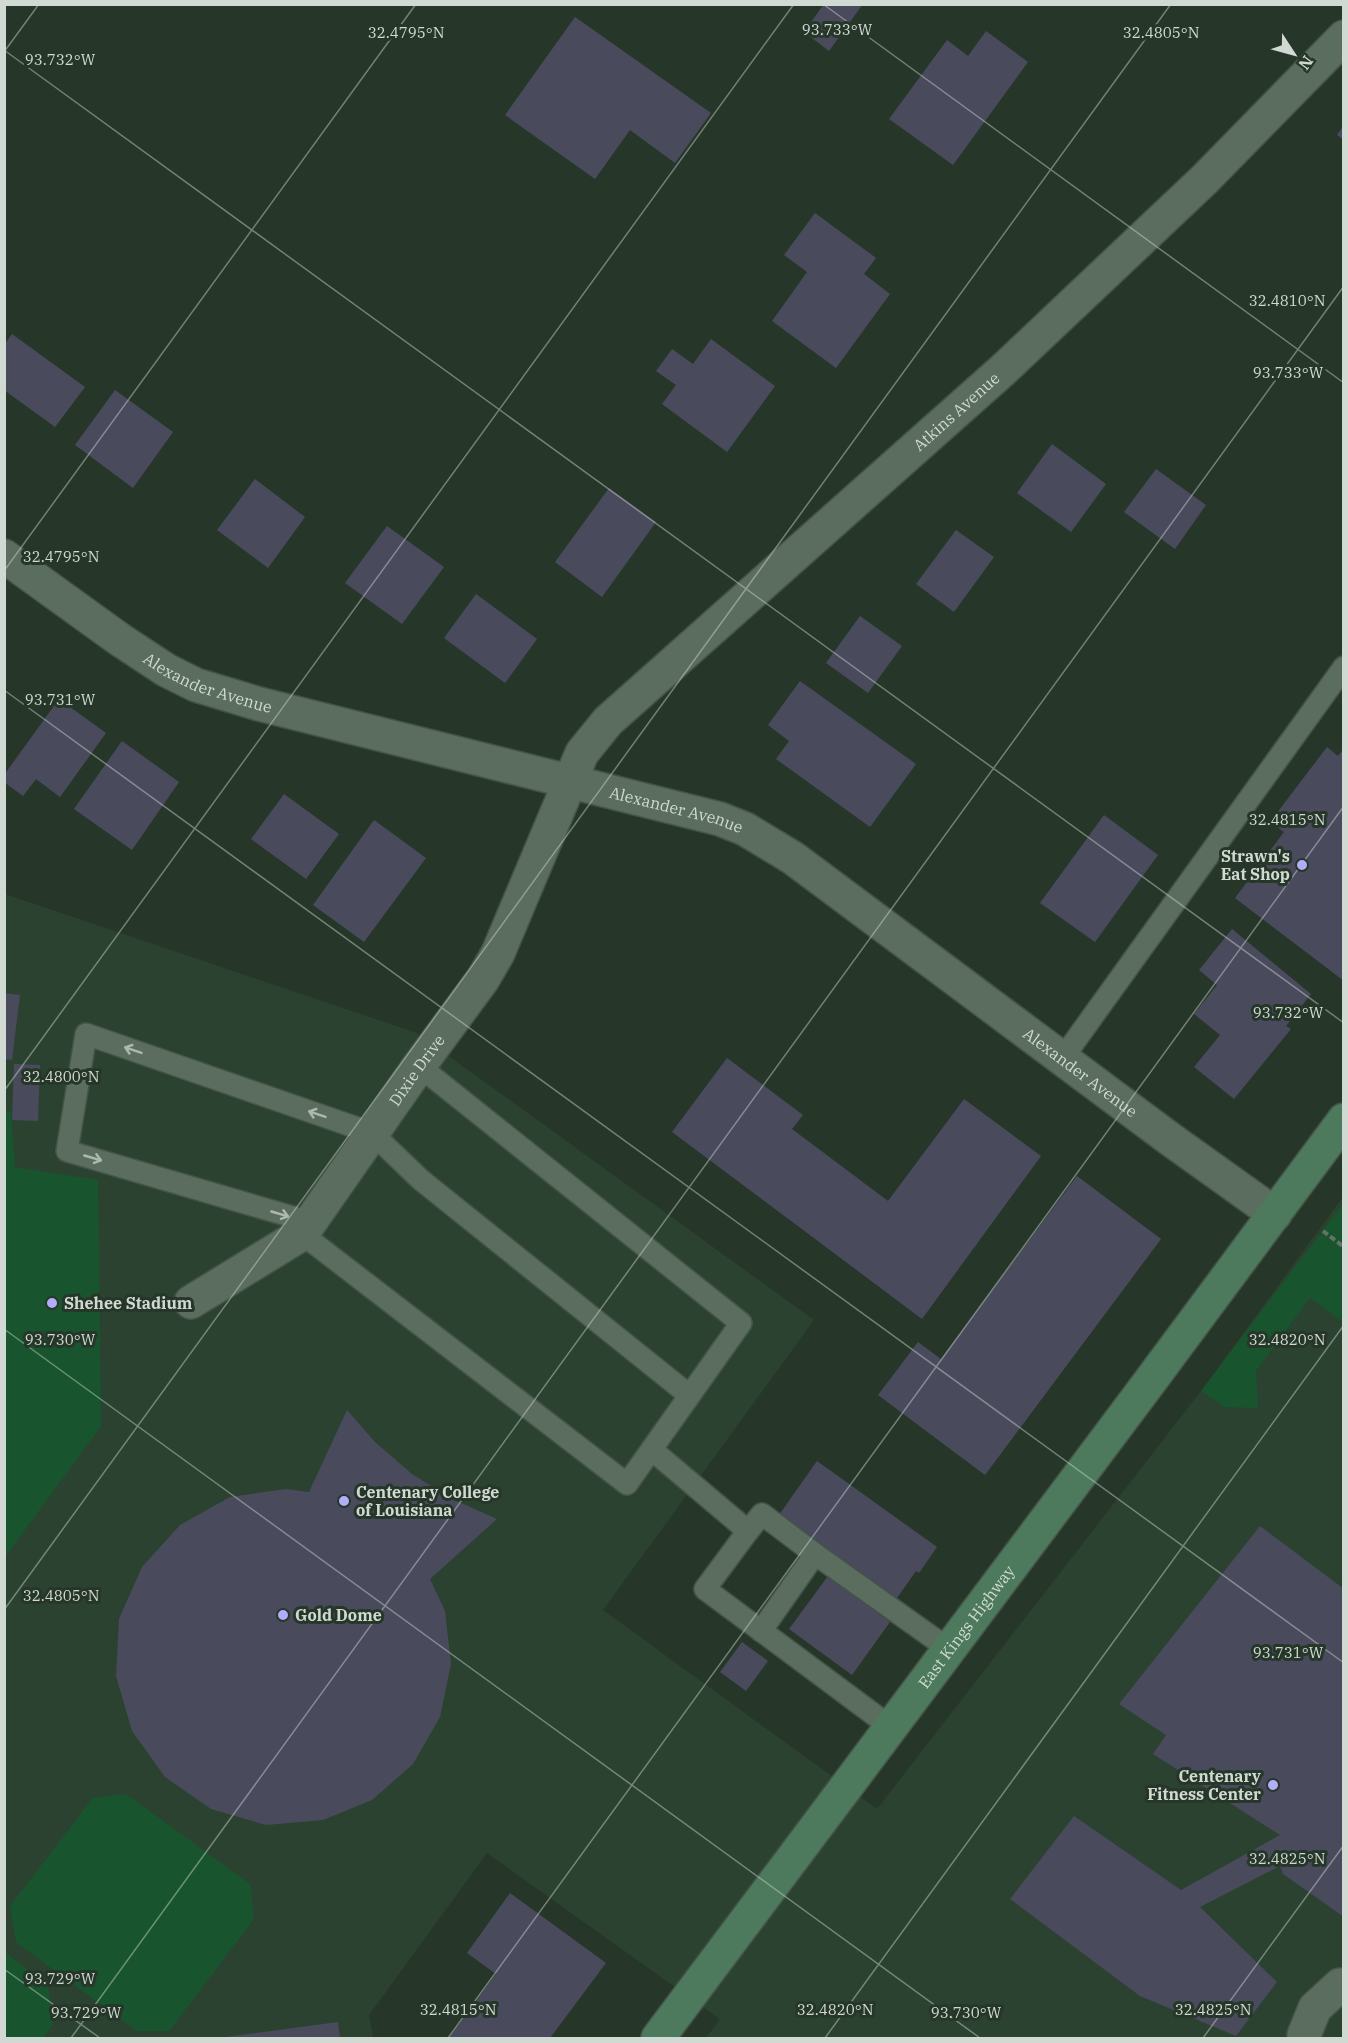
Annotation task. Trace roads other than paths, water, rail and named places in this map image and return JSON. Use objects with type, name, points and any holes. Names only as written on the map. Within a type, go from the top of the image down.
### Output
[{"type":"main road","name":"East Kings Highway","points":[[658,2038],[1344,1120]]},
{"type":"street","name":"Atkins Avenue","points":[[571,781],[582,753],[608,721],[1004,369],[1205,179],[1344,37]]},
{"type":"street","name":"Alexander Avenue","points":[[4,556],[119,639],[166,670],[196,685],[259,704],[720,819],[745,829],[793,858],[1062,1059],[1275,1214]]},
{"type":"street","name":"Dixie Drive","points":[[191,1302],[306,1228],[483,979],[498,953],[571,781]]},
{"type":"street","points":[[1305,2038],[1304,2035],[1315,2008],[1340,1985],[1344,1985]]},
{"type":"lane","points":[[1062,1059],[1344,667]]},
{"type":"lane","points":[[419,1066],[741,1323],[627,1484],[306,1228],[67,1151],[86,1034],[372,1133],[421,1180],[689,1395]]},
{"type":"lane","points":[[652,1450],[748,1531]]},
{"type":"lane","points":[[891,1728],[705,1589],[748,1531],[762,1514],[950,1650]]},
{"type":"lane","points":[[761,1631],[815,1554]]},
{"type":"place","name":"Strawn's Eat Shop","points":[[1302,865]]},
{"type":"place","name":"Shehee Stadium","points":[[52,1303]]},
{"type":"place","name":"Centenary College of Louisiana","points":[[344,1501]]},
{"type":"place","name":"Gold Dome","points":[[283,1615]]},
{"type":"place","name":"Centenary Fitness Center","points":[[1273,1785]]}]
